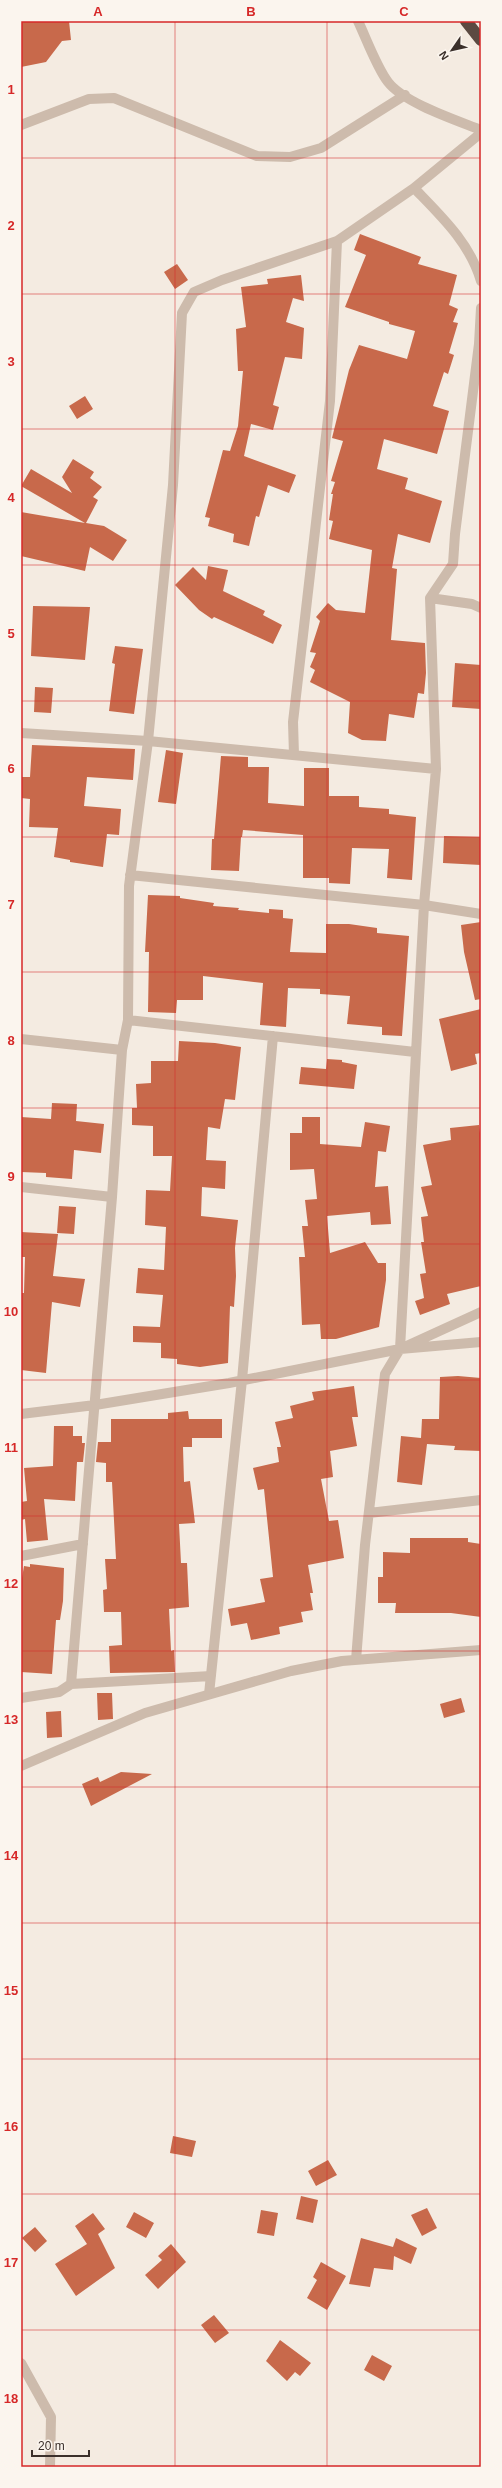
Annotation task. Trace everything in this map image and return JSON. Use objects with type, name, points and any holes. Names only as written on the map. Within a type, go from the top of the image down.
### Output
[{"type":"highway","points":[[466,21],[481,40]]},
{"type":"street","points":[[358,21],[388,82],[405,95],[435,112],[481,130]]},
{"type":"street","points":[[21,125],[89,99],[114,98],[257,156],[290,157],[321,148],[405,95]]},
{"type":"street","points":[[71,1684],[112,1197],[122,1050],[128,1020],[130,875],[148,741],[173,486],[182,314],[194,292],[222,280],[337,241],[414,188],[481,133]]},
{"type":"street","points":[[414,188],[456,232],[476,264],[481,281]]},
{"type":"street","points":[[294,755],[293,722],[330,401],[337,241]]},
{"type":"street","points":[[356,1660],[369,1513],[385,1374],[400,1350],[424,904],[436,769],[430,598],[454,564],[455,534],[479,344],[481,308]]},
{"type":"street","points":[[430,598],[472,604],[481,608]]},
{"type":"street","points":[[21,733],[148,741],[436,769]]},
{"type":"street","points":[[130,875],[424,904],[481,914]]},
{"type":"street","points":[[128,1020],[415,1052]]},
{"type":"street","points":[[209,1694],[242,1380],[273,1036]]},
{"type":"street","points":[[21,1039],[122,1050]]},
{"type":"street","points":[[21,1187],[112,1197]]},
{"type":"street","points":[[400,1350],[481,1312]]},
{"type":"street","points":[[21,1414],[95,1405],[242,1380],[400,1350],[481,1342]]},
{"type":"street","points":[[369,1513],[481,1500]]},
{"type":"street","points":[[21,1556],[83,1544]]},
{"type":"street","points":[[21,1766],[145,1713],[291,1671],[356,1660],[481,1650]]},
{"type":"street","points":[[21,1698],[59,1692],[71,1684],[211,1676]]},
{"type":"street","points":[[21,2363],[51,2417],[50,2467]]},
{"type":"building","points":[[21,21],[69,21],[71,40],[62,41],[46,62],[21,67]]},
{"type":"building","points":[[360,234],[421,257],[418,264],[457,275],[449,305],[458,309],[453,322],[458,323],[449,353],[454,355],[448,374],[444,372],[433,406],[449,411],[437,454],[384,439],[377,469],[408,478],[405,489],[442,501],[430,543],[398,534],[392,568],[397,569],[391,640],[425,643],[426,673],[424,694],[418,693],[414,718],[389,714],[386,741],[362,740],[348,733],[350,702],[310,682],[315,670],[310,667],[316,653],[310,652],[320,621],[316,617],[328,603],[336,610],[365,613],[372,550],[329,539],[333,521],[329,520],[333,494],[331,494],[335,482],[331,481],[343,441],[332,438],[349,370],[359,345],[407,359],[415,331],[389,324],[389,322],[345,307],[366,255],[354,250]]},
{"type":"building","points":[[177,264],[188,280],[175,289],[164,272]]},
{"type":"building","points":[[301,275],[304,301],[293,298],[286,322],[304,328],[302,359],[285,357],[273,405],[279,407],[273,430],[251,424],[244,456],[296,475],[289,493],[268,485],[259,517],[256,516],[249,546],[233,542],[234,534],[208,526],[210,518],[205,517],[223,450],[230,451],[238,426],[243,371],[238,371],[236,329],[246,327],[241,287],[268,284],[267,279]]},
{"type":"building","points":[[85,396],[93,409],[77,419],[69,406]]},
{"type":"building","points":[[73,459],[94,472],[90,478],[102,487],[93,497],[98,500],[86,523],[104,526],[127,540],[113,561],[90,547],[85,571],[21,556],[21,512],[85,523],[21,486],[31,469],[72,493],[62,477]]},
{"type":"building","points":[[208,566],[228,570],[223,591],[265,611],[263,615],[282,625],[273,644],[214,617],[212,619],[199,610],[175,585],[193,567],[206,580]]},
{"type":"building","points":[[33,606],[90,607],[85,660],[31,656]]},
{"type":"building","points":[[115,646],[143,649],[134,714],[109,711],[115,664],[112,663]]},
{"type":"building","points":[[455,663],[481,665],[481,709],[452,707]]},
{"type":"building","points":[[35,687],[53,688],[51,713],[34,712]]},
{"type":"building","points":[[32,745],[135,749],[133,780],[87,777],[84,806],[121,809],[119,835],[107,834],[103,867],[70,862],[70,860],[54,857],[58,828],[29,827],[30,799],[21,798],[21,777],[30,777]]},
{"type":"building","points":[[166,750],[183,753],[176,804],[158,802]]},
{"type":"building","points":[[221,756],[248,757],[248,767],[269,767],[268,803],[304,806],[304,768],[329,768],[329,796],[359,796],[359,807],[389,809],[389,814],[416,817],[412,880],[387,878],[389,849],[352,848],[350,884],[329,883],[329,878],[303,878],[303,835],[243,830],[241,837],[239,871],[211,870],[212,839],[214,839]]},
{"type":"building","points":[[444,836],[481,837],[481,865],[443,863]]},
{"type":"building","points":[[148,895],[180,896],[180,898],[214,903],[213,906],[239,908],[238,910],[269,913],[269,909],[283,910],[283,918],[293,919],[290,952],[326,953],[326,924],[349,924],[377,928],[377,933],[409,936],[402,1036],[382,1035],[382,1027],[347,1024],[350,996],[320,994],[320,989],[288,988],[286,1027],[260,1025],[263,983],[203,976],[203,1000],[177,1000],[176,1013],[148,1012],[149,952],[145,952]]},
{"type":"building","points":[[481,922],[481,999],[475,1000],[464,952],[461,925]]},
{"type":"building","points":[[481,1009],[481,1053],[475,1054],[477,1064],[451,1071],[439,1019]]},
{"type":"building","points":[[179,1041],[215,1043],[241,1047],[235,1100],[225,1099],[220,1129],[208,1127],[206,1160],[226,1161],[225,1189],[202,1187],[201,1216],[238,1220],[235,1248],[236,1276],[234,1307],[230,1306],[228,1363],[200,1367],[177,1364],[177,1359],[161,1358],[161,1343],[133,1342],[133,1326],[160,1327],[163,1295],[136,1293],[138,1268],[164,1270],[166,1227],[145,1225],[146,1190],[170,1191],[172,1156],[153,1156],[153,1126],[132,1125],[132,1108],[137,1108],[136,1084],[151,1083],[151,1061],[178,1061]]},
{"type":"building","points":[[327,1059],[342,1060],[342,1062],[357,1065],[354,1089],[299,1084],[301,1067],[326,1069]]},
{"type":"building","points":[[52,1103],[77,1104],[76,1121],[104,1124],[101,1153],[74,1150],[72,1179],[46,1177],[46,1173],[21,1172],[21,1117],[51,1119]]},
{"type":"building","points":[[302,1117],[320,1117],[320,1144],[361,1147],[365,1122],[390,1126],[386,1152],[378,1151],[375,1187],[388,1186],[391,1224],[371,1225],[370,1212],[327,1216],[330,1253],[365,1242],[378,1263],[386,1263],[386,1280],[379,1327],[336,1339],[321,1339],[320,1324],[302,1325],[299,1257],[305,1257],[302,1226],[308,1226],[305,1200],[317,1199],[314,1169],[290,1170],[290,1133],[302,1133]]},
{"type":"building","points":[[479,1125],[481,1141],[481,1286],[447,1294],[450,1304],[420,1315],[415,1301],[424,1298],[420,1274],[426,1273],[421,1242],[424,1242],[421,1217],[428,1216],[421,1187],[432,1185],[423,1145],[451,1140],[450,1128]]},
{"type":"building","points":[[59,1206],[76,1207],[74,1234],[57,1233]]},
{"type":"building","points":[[21,1232],[58,1234],[53,1276],[85,1279],[80,1307],[52,1302],[46,1373],[21,1370],[21,1293],[24,1293],[25,1257],[21,1257]]},
{"type":"building","points":[[458,1376],[481,1378],[481,1451],[454,1450],[455,1446],[427,1444],[422,1485],[397,1482],[401,1436],[421,1438],[422,1419],[439,1419],[440,1377]]},
{"type":"building","points":[[354,1386],[358,1417],[352,1417],[357,1446],[330,1451],[333,1477],[321,1479],[329,1521],[338,1520],[344,1558],[308,1565],[313,1593],[310,1593],[313,1610],[301,1612],[303,1622],[279,1627],[280,1634],[251,1640],[247,1623],[231,1626],[228,1609],[265,1602],[260,1579],[273,1577],[264,1489],[258,1490],[253,1468],[279,1462],[277,1447],[281,1447],[275,1422],[293,1418],[290,1406],[314,1400],[312,1392]]},
{"type":"building","points":[[188,1411],[189,1419],[222,1419],[222,1438],[192,1438],[192,1447],[183,1447],[184,1482],[190,1481],[195,1523],[179,1524],[181,1563],[187,1563],[189,1607],[169,1609],[171,1651],[174,1650],[175,1672],[110,1673],[109,1646],[122,1645],[121,1612],[104,1612],[103,1590],[107,1589],[105,1559],[116,1559],[112,1482],[106,1482],[106,1463],[96,1462],[98,1442],[111,1442],[111,1419],[168,1419],[168,1413]]},
{"type":"building","points":[[54,1426],[73,1426],[73,1436],[82,1436],[82,1443],[85,1443],[83,1462],[77,1462],[75,1501],[44,1499],[48,1540],[27,1542],[25,1519],[21,1520],[21,1502],[27,1501],[24,1468],[53,1466]]},
{"type":"building","points":[[410,1538],[468,1538],[468,1542],[481,1544],[481,1617],[451,1613],[395,1613],[396,1603],[378,1603],[378,1577],[383,1577],[383,1552],[410,1553]]},
{"type":"building","points":[[30,1564],[64,1568],[63,1601],[60,1620],[56,1620],[52,1674],[21,1672],[21,1584],[24,1566],[30,1567]]},
{"type":"building","points":[[97,1693],[112,1693],[113,1719],[98,1720]]},
{"type":"building","points":[[461,1698],[465,1712],[444,1718],[440,1704]]},
{"type":"building","points":[[61,1711],[62,1737],[47,1738],[46,1712]]},
{"type":"building","points":[[121,1772],[152,1774],[91,1806],[82,1784],[98,1777],[100,1782]]},
{"type":"building","points":[[173,2136],[196,2141],[192,2157],[170,2153]]},
{"type":"building","points":[[328,2160],[337,2175],[316,2186],[308,2171]]},
{"type":"building","points":[[301,2196],[318,2200],[313,2223],[296,2219]]},
{"type":"building","points":[[427,2208],[437,2228],[422,2236],[411,2215]]},
{"type":"building","points":[[261,2210],[278,2213],[274,2236],[257,2233]]},
{"type":"building","points":[[134,2212],[154,2223],[146,2238],[126,2227]]},
{"type":"building","points":[[93,2213],[105,2229],[98,2234],[115,2268],[76,2296],[55,2264],[87,2244],[75,2226]]},
{"type":"building","points":[[35,2227],[47,2241],[35,2252],[22,2238]]},
{"type":"building","points":[[361,2238],[393,2247],[396,2238],[417,2248],[411,2264],[394,2256],[393,2270],[374,2268],[370,2287],[349,2284]]},
{"type":"building","points":[[171,2244],[186,2262],[158,2289],[145,2275],[162,2260],[158,2256]]},
{"type":"building","points":[[321,2262],[346,2276],[327,2310],[307,2298],[317,2280],[313,2277]]},
{"type":"building","points":[[214,2315],[229,2333],[215,2343],[201,2325]]},
{"type":"building","points":[[280,2340],[311,2363],[300,2376],[295,2372],[287,2381],[266,2361]]},
{"type":"building","points":[[372,2355],[392,2366],[384,2381],[364,2370]]}]
